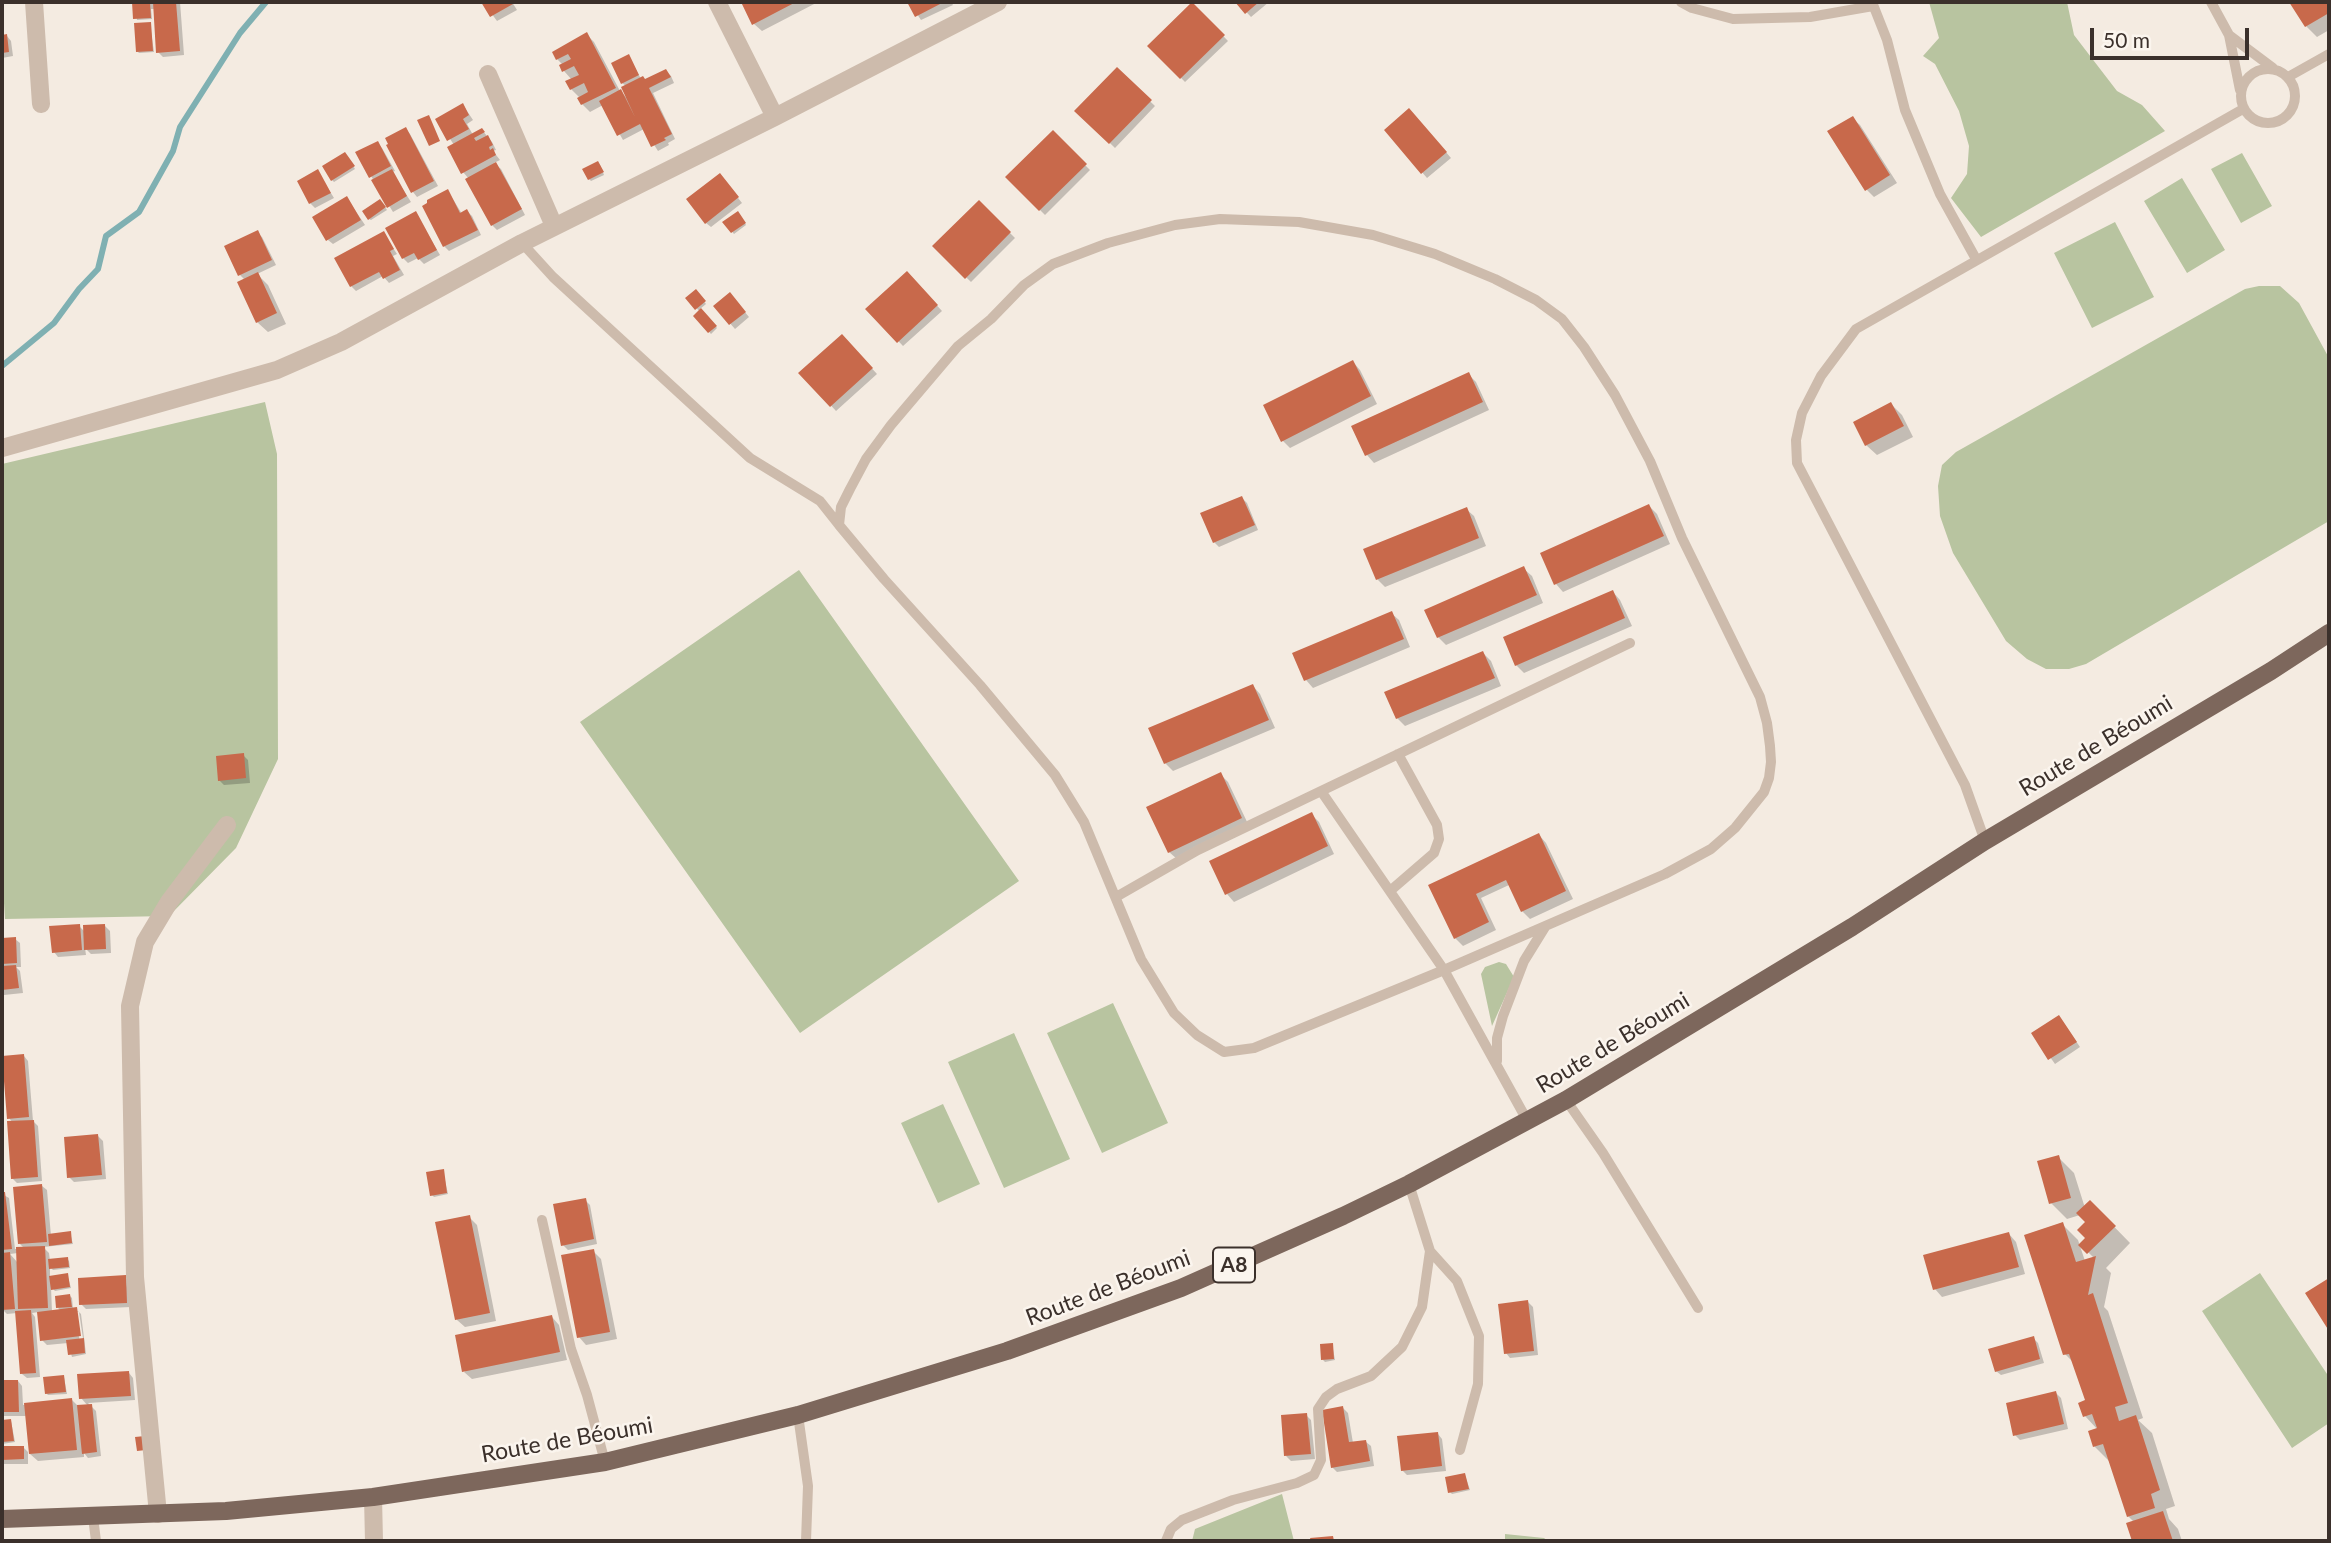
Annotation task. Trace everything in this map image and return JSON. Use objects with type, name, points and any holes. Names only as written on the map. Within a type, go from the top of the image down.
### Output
[{"type":"main road","name":"Route de Béoumi","points":[[2,1519],[226,1511],[373,1497],[605,1462],[798,1415],[1007,1352],[1181,1288],[1343,1216],[1528,1122],[1852,927],[1985,841],[2271,671],[2329,633]]},
{"type":"street","points":[[34,2],[41,104]]},
{"type":"street","points":[[717,2],[775,117]]},
{"type":"street","points":[[2,447],[277,370],[341,342],[554,226],[775,117],[975,7],[998,2]]},
{"type":"street","points":[[488,74],[554,226]]},
{"type":"street","points":[[159,1514],[135,1277],[130,1006],[145,942],[169,902],[227,825]]},
{"type":"street","points":[[373,1497],[374,1541]]},
{"type":"lane","points":[[1681,2],[1692,8],[1733,19],[1810,17],[1873,4],[1887,40],[1905,110],[1940,194],[1976,260]]},
{"type":"lane","points":[[2211,2],[2229,35],[2243,109],[2261,123],[2283,119],[2295,102],[2295,89],[2288,77],[2229,35]]},
{"type":"lane","points":[[2288,77],[2329,54]]},
{"type":"lane","points":[[2241,90],[2252,73],[2273,68]]},
{"type":"lane","points":[[1985,841],[1965,785],[1797,463],[1796,440],[1802,413],[1821,376],[1856,329],[2243,109]]},
{"type":"lane","points":[[522,243],[553,277],[750,458],[820,501],[839,525],[1055,775],[1084,822],[1141,960],[1174,1013],[1197,1035],[1224,1052],[1254,1048],[1444,970],[1665,874],[1711,849],[1749,813],[1764,792],[1772,762],[1767,723],[1760,697],[1682,538],[1644,450],[1615,395],[1584,347],[1562,319],[1536,300],[1435,254],[1373,235],[1299,222],[1220,219],[1175,225],[1108,243],[1054,264],[1024,285],[991,319],[958,345],[891,425],[866,459],[841,507],[839,525]]},
{"type":"lane","points":[[1116,897],[1198,850],[1630,643]]},
{"type":"lane","points":[[1390,891],[1434,853],[1440,839],[1437,825],[1398,754]]},
{"type":"lane","points":[[1321,791],[1444,970],[1528,1122]]},
{"type":"lane","points":[[1497,1062],[1497,1038],[1503,1016],[1524,961],[1545,927]]},
{"type":"lane","points":[[1566,1100],[1603,1153],[1698,1308]]},
{"type":"lane","points":[[1409,1184],[1430,1251],[1457,1281],[1479,1336],[1478,1384],[1460,1450]]},
{"type":"lane","points":[[542,1220],[571,1349],[605,1462]]},
{"type":"lane","points":[[1166,1541],[1171,1529],[1182,1520],[1233,1500],[1297,1483],[1314,1475],[1321,1460],[1318,1409],[1325,1397],[1337,1389],[1371,1376],[1402,1347],[1422,1307],[1430,1251]]},
{"type":"lane","points":[[798,1415],[808,1486],[806,1541]]},
{"type":"lane","points":[[93,1517],[96,1541]]},
{"type":"green space","points":[[1929,2],[2067,2],[2074,35],[2117,91],[2142,105],[2165,131],[1981,237],[1951,198],[1967,174],[1969,146],[1959,111],[1935,64],[1923,56],[1939,38]]},
{"type":"green space","points":[[2242,153],[2272,206],[2241,223],[2211,169]]},
{"type":"green space","points":[[2182,178],[2225,250],[2187,273],[2144,201]]},
{"type":"green space","points":[[2115,222],[2154,297],[2092,328],[2054,253]]},
{"type":"green space","points":[[2280,286],[2299,303],[2329,358],[2329,521],[2086,664],[2069,669],[2046,669],[2027,659],[2006,641],[1953,553],[1940,516],[1938,486],[1942,465],[1956,452],[2245,289]]},
{"type":"green space","points":[[265,402],[277,454],[278,759],[236,848],[169,916],[5,919],[2,872],[2,464]]},
{"type":"green space","points":[[799,570],[1019,881],[800,1033],[580,722]]},
{"type":"green space","points":[[1499,962],[1506,964],[1514,977],[1492,1026],[1481,974],[1485,967]]},
{"type":"green space","points":[[1113,1003],[1168,1123],[1102,1153],[1047,1033]]},
{"type":"green space","points":[[1014,1033],[1070,1159],[1004,1188],[948,1062]]},
{"type":"green space","points":[[943,1104],[980,1184],[938,1203],[901,1123]]},
{"type":"green space","points":[[2260,1273],[2329,1377],[2329,1423],[2292,1448],[2202,1311]]},
{"type":"green space","points":[[1282,1494],[1294,1541],[1192,1541],[1195,1529]]},
{"type":"green space","points":[[1505,1534],[1544,1538],[1548,1541],[1505,1541]]},
{"type":"building","points":[[132,2],[150,2],[151,18],[133,19]]},
{"type":"building","points":[[153,2],[176,2],[180,51],[156,53]]},
{"type":"building","points":[[481,2],[512,2],[513,4],[490,17]]},
{"type":"building","points":[[741,2],[796,2],[752,25]]},
{"type":"building","points":[[907,2],[944,2],[915,17]]},
{"type":"building","points":[[1192,2],[1225,35],[1180,79],[1147,46]]},
{"type":"building","points":[[1235,2],[1259,2],[1245,14]]},
{"type":"building","points":[[2289,2],[2329,2],[2329,13],[2305,27]]},
{"type":"building","points":[[151,22],[153,51],[136,52],[134,23]]},
{"type":"building","points":[[587,32],[616,88],[581,105],[577,98],[588,92],[584,83],[570,90],[565,81],[579,75],[574,66],[562,72],[559,65],[571,59],[568,54],[556,60],[552,52]]},
{"type":"building","points":[[7,34],[9,52],[2,53],[2,35]]},
{"type":"building","points":[[629,54],[639,75],[621,84],[611,63]]},
{"type":"building","points":[[1117,67],[1152,100],[1109,144],[1074,111]]},
{"type":"building","points":[[666,69],[671,77],[649,88],[672,134],[651,147],[640,124],[617,136],[599,101],[621,89],[635,117],[621,87]]},
{"type":"building","points":[[463,103],[469,115],[463,119],[469,129],[447,141],[435,119]]},
{"type":"building","points":[[1409,108],[1447,152],[1421,174],[1384,130]]},
{"type":"building","points":[[429,115],[440,141],[429,146],[417,120]]},
{"type":"building","points":[[1853,116],[1890,175],[1865,191],[1827,131]]},
{"type":"building","points":[[406,127],[434,181],[411,193],[385,138]]},
{"type":"building","points":[[482,128],[485,132],[474,138],[476,141],[488,135],[493,145],[489,147],[490,150],[493,148],[496,155],[461,174],[447,147]]},
{"type":"building","points":[[1053,130],[1087,164],[1039,211],[1005,177]]},
{"type":"building","points":[[378,141],[391,166],[369,178],[355,152]]},
{"type":"building","points":[[345,152],[355,166],[331,181],[322,166]]},
{"type":"building","points":[[598,161],[604,172],[588,180],[582,169]]},
{"type":"building","points":[[496,162],[522,209],[491,226],[465,179]]},
{"type":"building","points":[[318,169],[331,193],[309,204],[297,181]]},
{"type":"building","points":[[392,169],[407,196],[387,208],[371,180]]},
{"type":"building","points":[[720,173],[739,197],[705,224],[686,199]]},
{"type":"building","points":[[448,189],[460,213],[467,209],[478,230],[443,247],[422,206],[427,200]]},
{"type":"building","points":[[347,196],[361,220],[326,241],[312,217]]},
{"type":"building","points":[[380,199],[386,207],[368,220],[362,211]]},
{"type":"building","points":[[979,200],[1011,232],[965,279],[932,246]]},
{"type":"building","points":[[416,211],[437,250],[418,260],[414,253],[402,259],[385,228]]},
{"type":"building","points":[[738,211],[746,223],[731,233],[722,222]]},
{"type":"building","points":[[258,230],[272,260],[238,276],[224,246]]},
{"type":"building","points":[[384,231],[394,249],[390,251],[400,270],[383,279],[379,272],[350,287],[334,258]]},
{"type":"building","points":[[907,271],[938,305],[897,343],[865,309]]},
{"type":"building","points":[[258,272],[277,313],[256,323],[237,282]]},
{"type":"building","points":[[696,289],[706,301],[695,310],[685,298]]},
{"type":"building","points":[[730,292],[746,312],[729,325],[713,306]]},
{"type":"building","points":[[701,308],[717,326],[708,333],[693,316]]},
{"type":"building","points":[[842,334],[873,368],[830,407],[798,373]]},
{"type":"building","points":[[1353,360],[1371,396],[1281,442],[1263,405]]},
{"type":"building","points":[[1469,372],[1483,402],[1365,456],[1351,426]]},
{"type":"building","points":[[1891,402],[1904,426],[1865,446],[1853,422]]},
{"type":"building","points":[[1242,496],[1255,525],[1213,543],[1200,513]]},
{"type":"building","points":[[1649,504],[1664,536],[1554,585],[1540,553]]},
{"type":"building","points":[[1467,507],[1479,538],[1376,580],[1363,549]]},
{"type":"building","points":[[1524,566],[1537,595],[1437,638],[1424,610]]},
{"type":"building","points":[[1613,590],[1625,618],[1515,666],[1503,637]]},
{"type":"building","points":[[1392,611],[1404,639],[1304,681],[1292,653]]},
{"type":"building","points":[[1483,651],[1495,678],[1396,719],[1384,692]]},
{"type":"building","points":[[1253,684],[1269,720],[1164,764],[1148,728]]},
{"type":"building","points":[[244,753],[246,778],[218,781],[216,756]]},
{"type":"building","points":[[1221,772],[1242,818],[1168,853],[1146,807]]},
{"type":"building","points":[[1312,812],[1328,846],[1225,895],[1209,861]]},
{"type":"building","points":[[1539,833],[1566,891],[1521,912],[1506,880],[1476,894],[1489,922],[1454,939],[1428,885]]},
{"type":"building","points":[[80,924],[82,950],[52,953],[49,926]]},
{"type":"building","points":[[105,924],[106,949],[84,950],[83,925]]},
{"type":"building","points":[[16,937],[17,963],[2,964],[2,938]]},
{"type":"building","points":[[16,965],[19,988],[2,990],[2,966]]},
{"type":"building","points":[[2059,1015],[2077,1042],[2048,1060],[2031,1033]]},
{"type":"building","points":[[24,1054],[29,1117],[7,1119],[2,1056]]},
{"type":"building","points":[[34,1120],[38,1177],[11,1179],[7,1121]]},
{"type":"building","points":[[98,1134],[102,1175],[67,1178],[64,1137]]},
{"type":"building","points":[[2059,1155],[2071,1198],[2049,1204],[2037,1161]]},
{"type":"building","points":[[444,1169],[447,1193],[430,1196],[426,1172]]},
{"type":"building","points":[[42,1184],[47,1242],[18,1244],[13,1187]]},
{"type":"building","points":[[2,1192],[5,1192],[12,1249],[2,1250]]},
{"type":"building","points":[[586,1198],[594,1239],[561,1246],[553,1204]]},
{"type":"building","points":[[2090,1200],[2116,1226],[2087,1254],[2078,1245],[2085,1238],[2077,1230],[2085,1222],[2076,1213]]},
{"type":"building","points":[[470,1215],[490,1313],[455,1320],[435,1222]]},
{"type":"building","points":[[2063,1222],[2076,1262],[2096,1256],[2088,1295],[2093,1293],[2128,1403],[2115,1407],[2119,1421],[2136,1415],[2160,1490],[2151,1494],[2155,1508],[2127,1517],[2103,1444],[2093,1447],[2088,1431],[2097,1428],[2092,1414],[2083,1417],[2078,1403],[2085,1400],[2069,1354],[2063,1355],[2024,1235]]},
{"type":"building","points":[[71,1231],[72,1243],[49,1246],[48,1234]]},
{"type":"building","points":[[2009,1232],[2019,1267],[1933,1290],[1923,1255]]},
{"type":"building","points":[[45,1246],[48,1308],[18,1309],[16,1247]]},
{"type":"building","points":[[594,1249],[610,1332],[577,1338],[561,1255]]},
{"type":"building","points":[[10,1252],[15,1309],[2,1310],[2,1253]]},
{"type":"building","points":[[68,1257],[69,1267],[49,1269],[48,1259]]},
{"type":"building","points":[[68,1273],[70,1287],[51,1290],[49,1276]]},
{"type":"building","points":[[126,1275],[127,1303],[79,1305],[78,1278]]},
{"type":"building","points":[[2329,1278],[2329,1331],[2305,1293]]},
{"type":"building","points":[[70,1294],[72,1307],[56,1308],[55,1296]]},
{"type":"building","points":[[1528,1300],[1534,1351],[1504,1354],[1498,1304]]},
{"type":"building","points":[[77,1307],[81,1336],[40,1341],[37,1312]]},
{"type":"building","points":[[31,1310],[36,1373],[20,1374],[15,1311]]},
{"type":"building","points":[[552,1315],[560,1352],[462,1372],[455,1335]]},
{"type":"building","points":[[2034,1336],[2040,1359],[1995,1372],[1988,1349]]},
{"type":"building","points":[[84,1338],[85,1353],[68,1355],[66,1340]]},
{"type":"building","points":[[1333,1343],[1334,1359],[1321,1360],[1320,1344]]},
{"type":"building","points":[[129,1371],[131,1396],[79,1399],[77,1374]]},
{"type":"building","points":[[64,1375],[66,1392],[45,1394],[43,1377]]},
{"type":"building","points":[[2,1380],[18,1380],[19,1412],[2,1412]]},
{"type":"building","points":[[2056,1391],[2064,1424],[2013,1436],[2006,1403]]},
{"type":"building","points":[[72,1398],[77,1450],[29,1454],[24,1403]]},
{"type":"building","points":[[92,1404],[97,1452],[82,1454],[77,1405]]},
{"type":"building","points":[[1343,1406],[1349,1442],[1366,1440],[1370,1461],[1331,1468],[1322,1410]]},
{"type":"building","points":[[1307,1413],[1311,1454],[1284,1456],[1281,1415]]},
{"type":"building","points":[[11,1419],[14,1441],[2,1442],[2,1420]]},
{"type":"building","points":[[1438,1432],[1442,1466],[1401,1471],[1397,1436]]},
{"type":"building","points":[[145,1436],[146,1450],[137,1451],[135,1437]]},
{"type":"building","points":[[2,1446],[24,1446],[24,1459],[2,1460]]},
{"type":"building","points":[[1465,1473],[1469,1489],[1448,1493],[1445,1477]]},
{"type":"building","points":[[2163,1511],[2173,1541],[2132,1541],[2126,1523]]},
{"type":"building","points":[[1333,1536],[1334,1541],[1311,1541],[1310,1538]]},
{"type":"waterway","points":[[2,366],[54,323],[98,269],[106,236],[139,212],[173,151],[180,127],[240,33],[266,2]]}]
